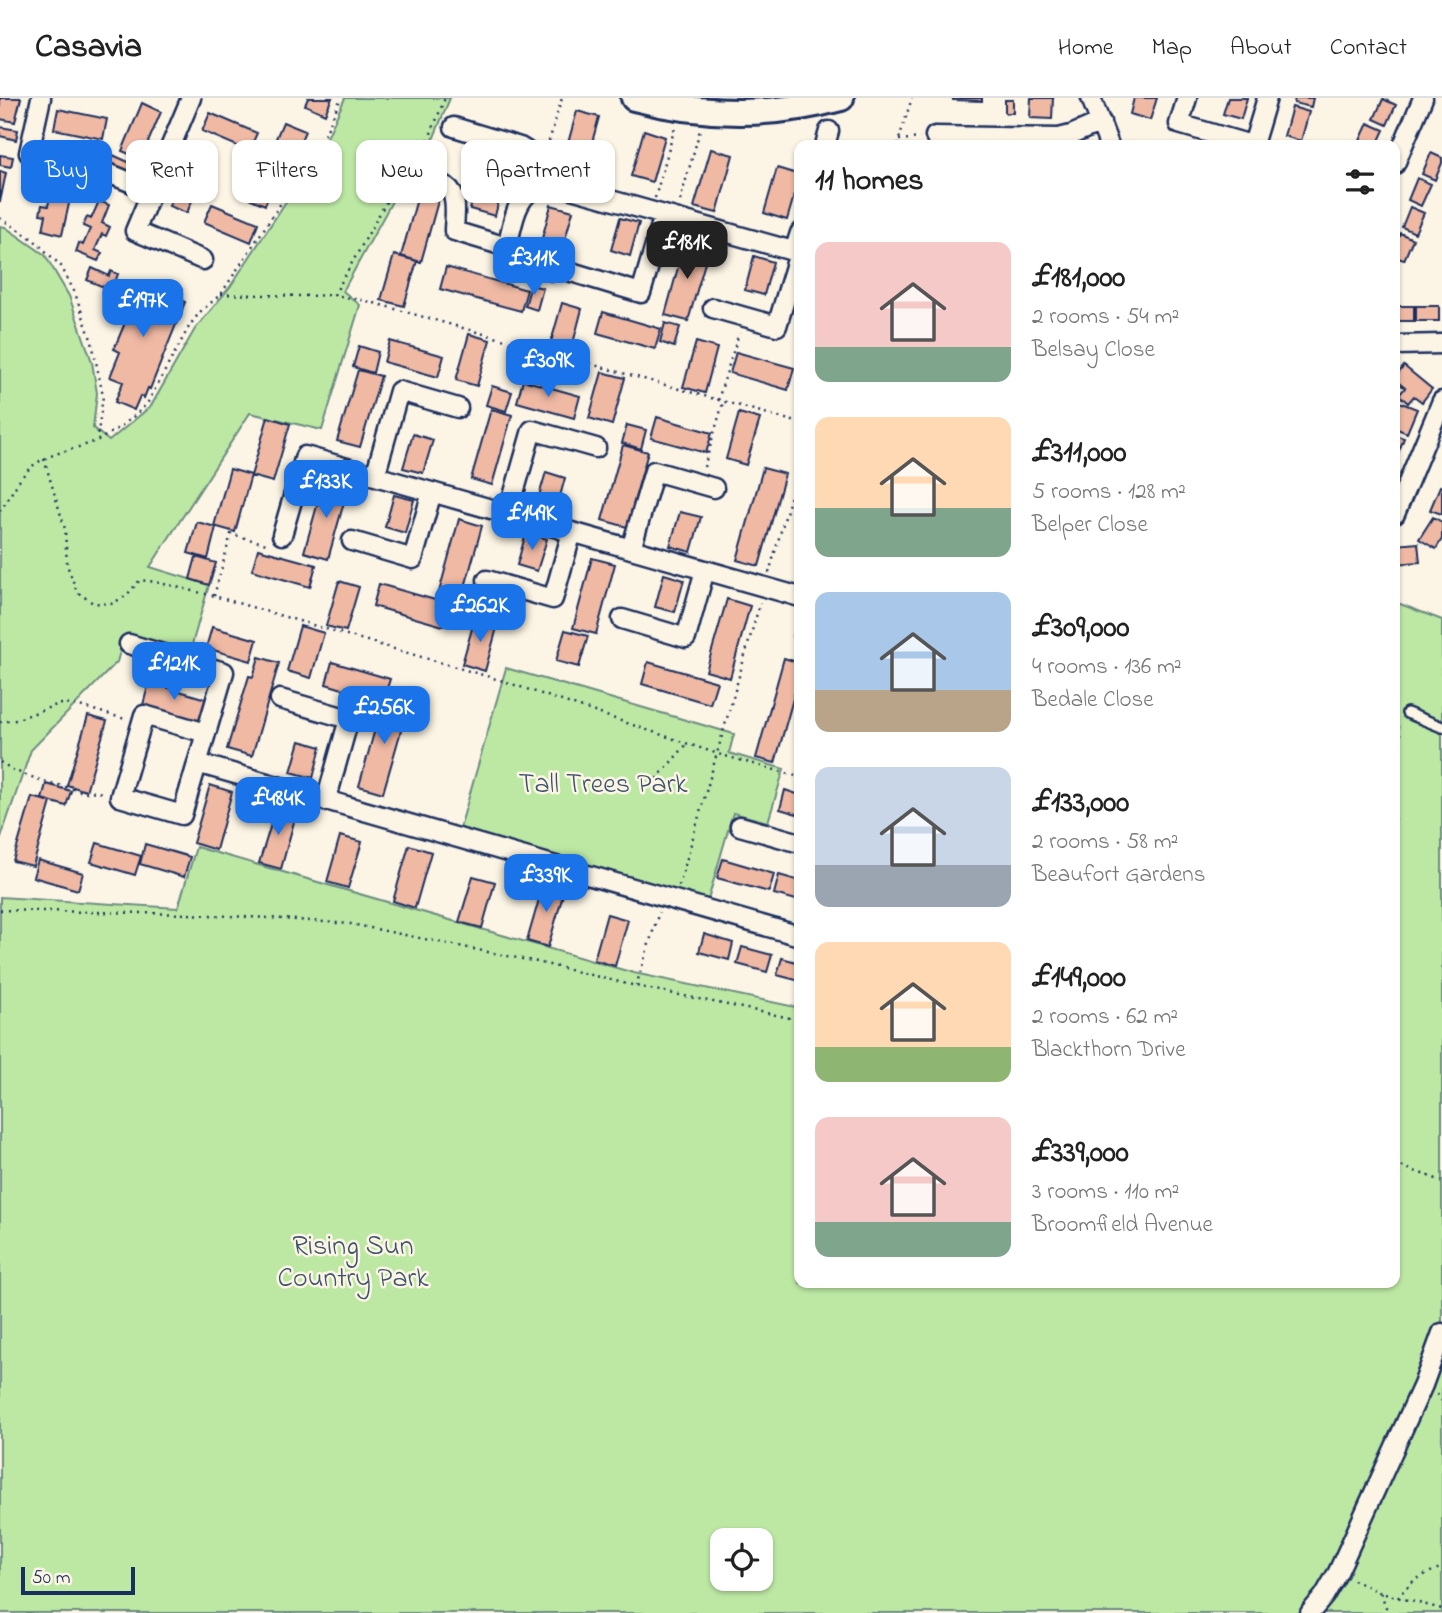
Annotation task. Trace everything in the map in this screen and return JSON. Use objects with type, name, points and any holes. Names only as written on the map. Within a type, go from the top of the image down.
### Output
[{"type":"street","points":[[32,140],[41,98]]},
{"type":"street","points":[[173,140],[191,98]]},
{"type":"street","points":[[634,98],[680,108],[744,112],[804,107],[841,98]]},
{"type":"street","points":[[1091,98],[1107,140]]},
{"type":"street","points":[[1187,98],[1179,124],[1235,140]]},
{"type":"street","points":[[1254,140],[1267,98]]},
{"type":"street","points":[[1400,152],[1423,98]]},
{"type":"street","points":[[934,136],[1059,138],[1101,122]]},
{"type":"street","points":[[454,127],[497,140]]},
{"type":"street","points":[[447,187],[452,191],[455,205],[454,231],[507,247],[520,203]]},
{"type":"street","points":[[615,201],[794,252]]},
{"type":"street","points":[[147,203],[135,231],[204,260]]},
{"type":"street","points":[[568,271],[641,293],[663,214]]},
{"type":"street","points":[[713,307],[777,327],[794,267]]},
{"type":"street","points":[[1400,345],[1442,344]]},
{"type":"street","points":[[374,476],[399,391],[458,408]]},
{"type":"street","points":[[1400,502],[1442,401]]},
{"type":"street","points":[[508,514],[532,430],[596,448]]},
{"type":"street","points":[[282,535],[305,456],[794,595]]},
{"type":"street","points":[[631,549],[654,471],[706,486]]},
{"type":"street","points":[[352,541],[413,559],[432,492]]},
{"type":"street","points":[[487,580],[553,599],[572,532]]},
{"type":"street","points":[[622,619],[686,638],[705,570]]},
{"type":"street","points":[[129,644],[224,672],[182,815],[120,797],[144,715],[206,733]]},
{"type":"street","points":[[280,699],[349,719],[326,801]]},
{"type":"street","points":[[197,763],[794,934]]},
{"type":"street","points":[[740,826],[794,841]]},
{"type":"street","points":[[1310,1613],[1338,1572],[1423,1385],[1442,1333]]},
{"type":"lane","points":[[1407,713],[1442,727]]},
{"type":"path","points":[[0,511],[28,470],[44,459],[97,440],[143,409],[190,325],[200,312],[221,294],[322,141],[341,98]]},
{"type":"path","points":[[334,295],[398,181],[424,151],[445,98]]},
{"type":"path","points":[[549,140],[562,98]]},
{"type":"path","points":[[912,98],[899,140],[934,136]]},
{"type":"path","points":[[663,214],[680,108]]},
{"type":"path","points":[[663,214],[705,111]]},
{"type":"path","points":[[0,218],[34,240],[61,266],[75,293],[92,342],[103,396],[97,440]]},
{"type":"path","points":[[221,294],[334,295],[367,301],[794,421]]},
{"type":"path","points":[[718,400],[745,317]]},
{"type":"path","points":[[706,486],[723,401]]},
{"type":"path","points":[[44,459],[65,529],[67,565],[77,592],[93,603],[111,604],[126,596],[140,580],[214,596],[503,681],[718,754],[794,775]]},
{"type":"path","points":[[636,986],[718,754],[794,485]]},
{"type":"path","points":[[214,596],[231,534],[279,547],[282,535]]},
{"type":"path","points":[[0,722],[15,720],[59,704],[76,705],[142,724]]},
{"type":"path","points":[[652,784],[688,744]]},
{"type":"path","points":[[0,762],[40,780],[87,793],[95,791],[120,797]]},
{"type":"path","points":[[0,910],[188,914],[351,924],[794,1019]]},
{"type":"path","points":[[1400,1166],[1442,1181]]},
{"type":"path","points":[[1398,1598],[1413,1580],[1442,1567]]},
{"type":"path","points":[[1338,1572],[1381,1593],[1442,1609]]},
{"type":"path","points":[[1381,1593],[1388,1613]]},
{"type":"green space","points":[[345,98],[450,98],[433,140],[356,140],[356,203],[391,203],[343,291],[360,305],[322,430],[250,413],[150,567],[209,585],[189,655],[124,637],[117,662],[31,750],[0,840],[0,226],[45,255],[69,296],[92,362],[97,393],[93,428],[109,441],[151,406],[195,329],[230,287],[285,203],[342,203],[342,140],[326,140]]},
{"type":"green space","name":"Rising Sun Country Park","points":[[1400,604],[1442,620],[1442,1613],[0,1613],[0,897],[178,908],[196,847],[634,973],[794,1007],[794,1288],[1400,1288]]},
{"type":"green space","name":"Tall Trees Park","points":[[506,668],[734,734],[729,753],[784,769],[768,822],[733,813],[708,900],[460,828]]},
{"type":"building","points":[[0,98],[21,98],[15,122],[0,119]]},
{"type":"building","points":[[308,98],[332,98],[325,114],[305,105]]},
{"type":"building","points":[[982,98],[982,101],[953,100]]},
{"type":"building","points":[[1031,98],[1053,98],[1052,119],[1030,118]]},
{"type":"building","points":[[1134,98],[1157,98],[1150,120],[1130,114]]},
{"type":"building","points":[[1228,98],[1247,98],[1241,119],[1223,114]]},
{"type":"building","points":[[1295,98],[1313,98],[1311,107],[1294,103]]},
{"type":"building","points":[[1383,99],[1396,105],[1387,125],[1374,119]]},
{"type":"building","points":[[1005,100],[1013,100],[1013,113],[1005,113]]},
{"type":"building","points":[[142,103],[161,112],[149,140],[127,140]]},
{"type":"building","points":[[1292,107],[1309,112],[1301,140],[1284,136]]},
{"type":"building","points":[[58,109],[107,119],[103,139],[54,129]]},
{"type":"building","points":[[577,111],[599,117],[593,140],[569,140]]},
{"type":"building","points":[[210,113],[257,133],[254,140],[232,140],[232,144],[202,131]]},
{"type":"building","points":[[283,122],[305,131],[301,140],[275,140]]},
{"type":"building","points":[[1368,123],[1384,130],[1379,140],[1360,140]]},
{"type":"building","points":[[0,127],[18,130],[16,140],[0,136]]},
{"type":"building","points":[[644,130],[665,137],[652,182],[631,176]]},
{"type":"building","points":[[711,149],[733,155],[717,213],[694,207]]},
{"type":"building","points":[[1431,153],[1442,158],[1435,180],[1422,174]]},
{"type":"building","points":[[0,155],[13,157],[11,167],[0,165]]},
{"type":"building","points":[[112,155],[126,161],[126,172],[112,165]]},
{"type":"building","points":[[777,168],[794,173],[794,196],[787,220],[764,213]]},
{"type":"building","points":[[0,171],[6,173],[0,202]]},
{"type":"building","points":[[1417,178],[1431,184],[1421,206],[1408,200]]},
{"type":"building","points":[[49,203],[69,203],[62,235],[43,230],[46,215],[40,214],[42,205],[48,206]]},
{"type":"building","points":[[98,203],[109,205],[102,223],[110,227],[106,236],[102,234],[95,250],[102,253],[98,261],[76,252],[79,243],[83,245],[90,229],[83,226],[87,217],[91,219]]},
{"type":"building","points":[[170,203],[191,203],[187,213],[169,206]]},
{"type":"building","points":[[416,203],[437,203],[421,262],[401,256]]},
{"type":"building","points":[[472,203],[498,203],[495,216],[470,209]]},
{"type":"building","points":[[212,204],[258,223],[251,242],[204,222]]},
{"type":"building","points":[[551,205],[573,211],[553,282],[532,276]]},
{"type":"building","points":[[1410,207],[1424,213],[1415,233],[1402,227]]},
{"type":"building","points":[[620,218],[639,223],[630,256],[611,250]]},
{"type":"building","points":[[1400,233],[1413,239],[1404,260],[1400,259]]},
{"type":"building","points":[[685,242],[709,249],[688,321],[665,315]]},
{"type":"building","points":[[394,255],[417,261],[404,306],[381,300]]},
{"type":"building","points":[[754,256],[773,262],[764,295],[745,290]]},
{"type":"building","points":[[446,267],[527,290],[521,311],[440,289]]},
{"type":"building","points":[[92,268],[109,276],[111,271],[118,274],[110,295],[102,292],[104,287],[87,280]]},
{"type":"building","points":[[122,284],[160,299],[166,284],[182,290],[178,299],[185,302],[150,389],[148,388],[144,398],[140,396],[134,410],[115,402],[123,382],[110,377],[120,352],[114,349],[127,318],[111,312]]},
{"type":"building","points":[[531,285],[543,288],[537,310],[525,306]]},
{"type":"building","points":[[562,303],[582,309],[570,355],[549,349]]},
{"type":"building","points":[[1400,306],[1414,306],[1414,321],[1400,321]]},
{"type":"building","points":[[1416,306],[1439,306],[1439,321],[1416,321]]},
{"type":"building","points":[[603,312],[661,329],[655,349],[597,333]]},
{"type":"building","points":[[665,323],[680,327],[674,347],[660,342]]},
{"type":"building","points":[[469,334],[490,340],[477,386],[456,380]]},
{"type":"building","points":[[390,341],[444,356],[438,377],[384,362]]},
{"type":"building","points":[[696,342],[717,348],[705,393],[683,387]]},
{"type":"building","points":[[359,346],[378,352],[373,373],[353,367]]},
{"type":"building","points":[[736,352],[794,368],[788,390],[730,373]]},
{"type":"building","points":[[1404,366],[1432,389],[1422,402],[1414,396],[1408,403],[1400,396],[1405,388],[1400,384],[1400,371]]},
{"type":"building","points":[[358,370],[381,376],[360,447],[337,441]]},
{"type":"building","points":[[602,372],[625,378],[612,425],[589,418]]},
{"type":"building","points":[[523,380],[580,396],[574,418],[517,402]]},
{"type":"building","points":[[492,386],[512,392],[506,411],[486,405]]},
{"type":"building","points":[[1400,402],[1417,409],[1407,433],[1400,430]]},
{"type":"building","points":[[491,409],[512,415],[492,485],[471,479]]},
{"type":"building","points":[[739,413],[760,419],[746,465],[726,459]]},
{"type":"building","points":[[268,417],[290,424],[273,482],[251,476]]},
{"type":"building","points":[[657,417],[712,433],[706,453],[651,438]]},
{"type":"building","points":[[627,425],[646,430],[641,449],[622,443]]},
{"type":"building","points":[[413,434],[433,440],[423,473],[403,468]]},
{"type":"building","points":[[623,445],[648,452],[627,527],[602,520]]},
{"type":"building","points":[[763,468],[785,474],[759,566],[737,560]]},
{"type":"building","points":[[230,469],[251,475],[235,532],[214,526]]},
{"type":"building","points":[[546,472],[565,478],[556,511],[536,506]]},
{"type":"building","points":[[324,481],[348,488],[328,559],[304,552]]},
{"type":"building","points":[[1440,486],[1442,487],[1442,514],[1430,510]]},
{"type":"building","points":[[394,495],[414,500],[405,533],[385,527]]},
{"type":"building","points":[[680,512],[701,517],[691,552],[670,546]]},
{"type":"building","points":[[1433,517],[1442,522],[1442,539],[1436,549],[1419,539]]},
{"type":"building","points":[[459,519],[482,526],[462,598],[439,592]]},
{"type":"building","points":[[197,522],[216,527],[208,559],[188,553]]},
{"type":"building","points":[[526,533],[547,539],[537,571],[517,565]]},
{"type":"building","points":[[1418,543],[1420,562],[1400,564],[1400,545]]},
{"type":"building","points":[[258,549],[316,565],[310,587],[252,570]]},
{"type":"building","points":[[196,557],[216,563],[209,585],[190,579]]},
{"type":"building","points":[[592,558],[615,564],[596,634],[573,628]]},
{"type":"building","points":[[664,574],[684,580],[675,612],[655,607]]},
{"type":"building","points":[[339,581],[359,587],[346,631],[326,626]]},
{"type":"building","points":[[379,584],[449,604],[443,626],[373,606]]},
{"type":"building","points":[[727,599],[750,606],[730,678],[706,671]]},
{"type":"building","points":[[475,618],[498,624],[485,671],[462,664]]},
{"type":"building","points":[[300,626],[324,633],[311,678],[287,671]]},
{"type":"building","points":[[212,627],[257,640],[251,661],[206,648]]},
{"type":"building","points":[[565,630],[588,636],[579,667],[556,661]]},
{"type":"building","points":[[259,657],[279,663],[252,756],[227,749],[249,676],[253,677]]},
{"type":"building","points":[[784,658],[794,661],[794,695],[775,763],[756,758]]},
{"type":"building","points":[[332,662],[390,679],[383,701],[326,684]]},
{"type":"building","points":[[648,662],[717,682],[710,704],[642,684]]},
{"type":"building","points":[[149,682],[206,699],[200,722],[143,705]]},
{"type":"building","points":[[391,697],[409,703],[383,793],[359,786],[379,715],[385,717]]},
{"type":"building","points":[[88,716],[107,721],[86,791],[67,785]]},
{"type":"building","points":[[300,741],[321,747],[313,778],[291,772]]},
{"type":"building","points":[[46,784],[71,791],[66,806],[42,799]]},
{"type":"building","points":[[210,785],[232,792],[216,850],[193,843]]},
{"type":"building","points":[[785,790],[794,793],[794,813],[780,809]]},
{"type":"building","points":[[32,797],[51,802],[33,866],[13,861]]},
{"type":"building","points":[[277,805],[297,811],[281,869],[259,863]]},
{"type":"building","points":[[340,836],[362,842],[348,888],[327,882]]},
{"type":"building","points":[[97,843],[141,856],[135,875],[91,862]]},
{"type":"building","points":[[145,844],[190,857],[184,877],[140,864]]},
{"type":"building","points":[[409,845],[431,852],[415,908],[393,901]]},
{"type":"building","points":[[723,859],[774,874],[769,892],[717,878]]},
{"type":"building","points":[[38,860],[83,873],[78,890],[33,877]]},
{"type":"building","points":[[779,875],[794,879],[794,899],[774,894]]},
{"type":"building","points":[[473,876],[495,882],[482,928],[459,922]]},
{"type":"building","points":[[544,882],[565,888],[548,947],[527,941]]},
{"type":"building","points":[[607,914],[628,920],[615,966],[594,960]]},
{"type":"building","points":[[704,934],[733,943],[729,960],[699,952]]},
{"type":"building","points":[[742,947],[772,955],[767,972],[737,964]]},
{"type":"building","points":[[782,958],[794,961],[794,979],[777,975]]}]
